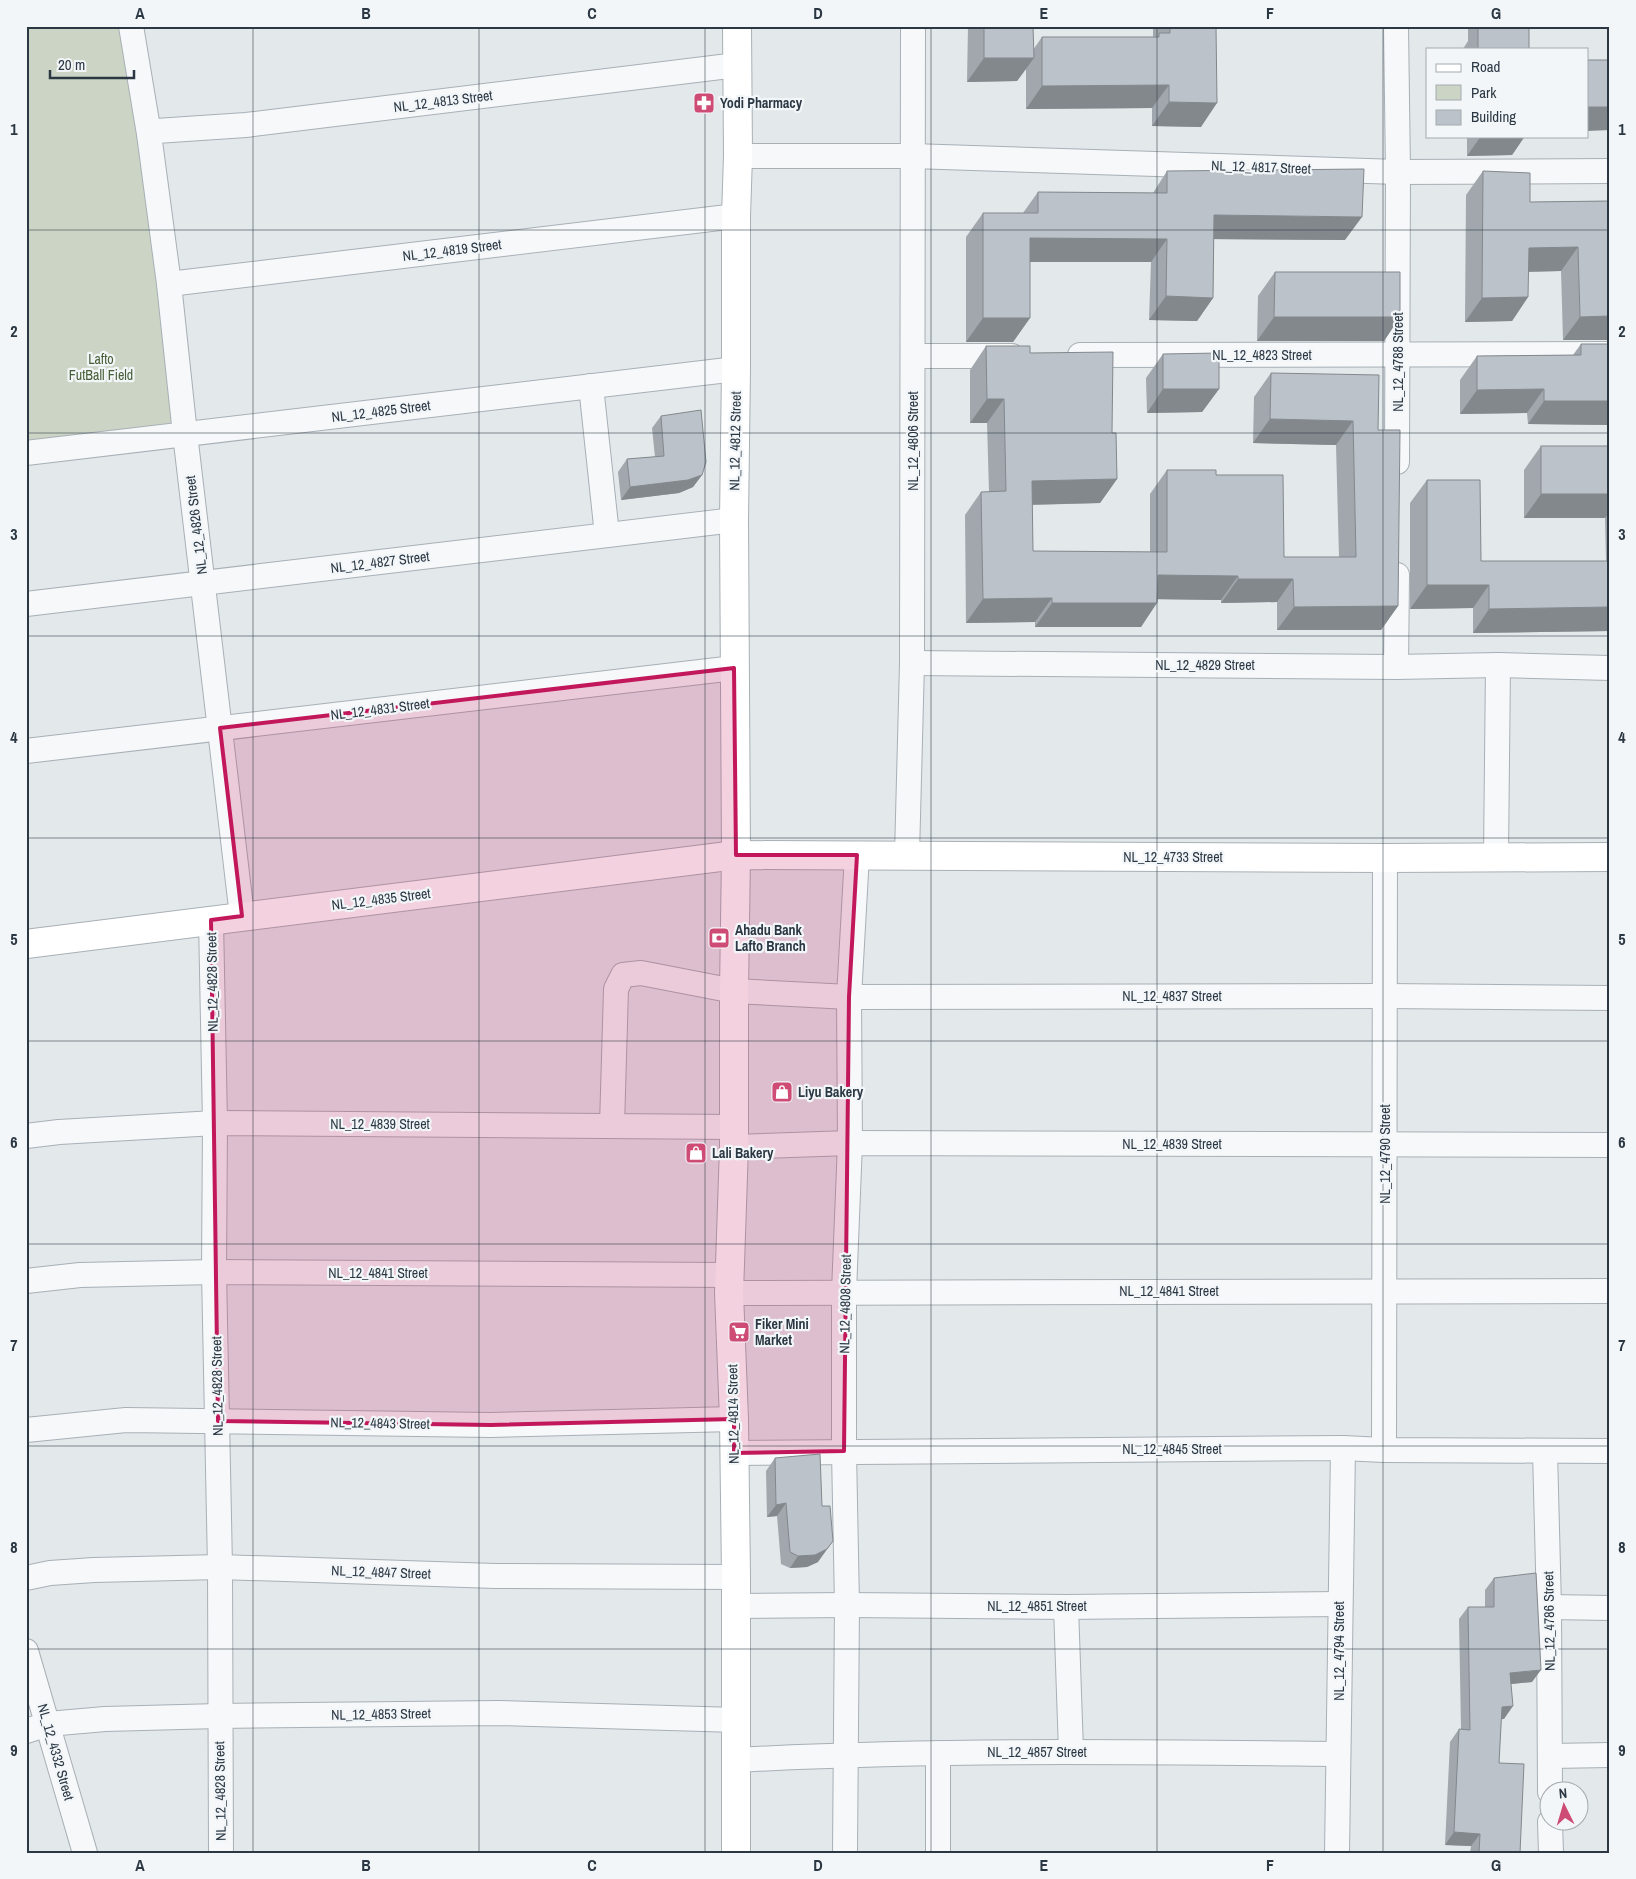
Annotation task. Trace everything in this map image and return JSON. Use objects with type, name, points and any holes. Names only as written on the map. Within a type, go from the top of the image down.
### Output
[{"type":"street","name":"NL_12_4826 Street","points":[[131,26],[149,134],[169,284],[202,583],[242,916]]},
{"type":"street","name":"NL_12_4812 Street","points":[[736,855],[734,520],[738,26]]},
{"type":"street","name":"NL_12_4806 Street","points":[[907,855],[912,663],[914,356],[913,26]]},
{"type":"street","name":"NL_12_4788 Street","points":[[1396,26],[1398,172],[1397,482]]},
{"type":"street","name":"NL_12_4813 Street","points":[[149,134],[156,131],[256,124],[737,65]]},
{"type":"street","name":"NL_12_4817 Street","points":[[738,156],[912,156],[1398,172],[1610,171]]},
{"type":"street","name":"NL_12_4819 Street","points":[[169,284],[736,216]]},
{"type":"street","name":"NL_12_4823 Street","points":[[1062,356],[1610,354]]},
{"type":"street","points":[[914,356],[1032,356]]},
{"type":"street","name":"NL_12_4825 Street","points":[[26,453],[736,369]]},
{"type":"street","points":[[591,386],[607,535]]},
{"type":"street","name":"NL_12_4827 Street","points":[[26,604],[734,520]]},
{"type":"street","points":[[1396,667],[1397,550]]},
{"type":"street","name":"NL_12_4829 Street","points":[[912,663],[1396,667],[1498,665],[1610,668]]},
{"type":"street","points":[[1496,856],[1498,665]]},
{"type":"street","name":"NL_12_4831 Street","points":[[26,751],[734,668]]},
{"type":"street","name":"NL_12_4733 Street","points":[[736,855],[1385,858],[1610,856]]},
{"type":"street","name":"NL_12_4835 Street","points":[[26,944],[736,855]]},
{"type":"street","name":"NL_12_4814 Street","points":[[736,855],[734,1137],[729,1284],[734,1419],[736,1577],[736,1853]]},
{"type":"street","name":"NL_12_4808 Street","points":[[845,1853],[847,1605],[844,1452],[844,1292],[850,1143],[849,997],[857,855]]},
{"type":"street","name":"NL_12_4790 Street","points":[[1384,1450],[1385,858]]},
{"type":"street","name":"NL_12_4828 Street","points":[[211,920],[216,1123],[214,1272],[220,1568],[219,1716],[221,1853]]},
{"type":"street","name":"NL_12_4837 Street","points":[[612,1126],[616,989],[623,975],[641,973],[734,991],[849,997],[1385,996],[1610,998]]},
{"type":"street","name":"NL_12_4839 Street","points":[[26,1136],[59,1132],[216,1123],[612,1126],[734,1137],[850,1143],[1610,1144]]},
{"type":"street","name":"NL_12_4841 Street","points":[[26,1281],[80,1275],[214,1272],[729,1284],[844,1292],[1610,1291]]},
{"type":"street","name":"NL_12_4843 Street","points":[[26,1430],[126,1420],[491,1425],[734,1419]]},
{"type":"street","name":"NL_12_4845 Street","points":[[734,1453],[1342,1448],[1384,1450],[1610,1451]]},
{"type":"street","name":"NL_12_4794 Street","points":[[1337,1853],[1342,1448]]},
{"type":"street","name":"NL_12_4786 Street","points":[[1545,1451],[1549,1607],[1550,1782]]},
{"type":"street","name":"NL_12_4847 Street","points":[[26,1578],[94,1570],[220,1568],[496,1576],[736,1577]]},
{"type":"street","name":"NL_12_4851 Street","points":[[736,1606],[1066,1607],[1339,1604]]},
{"type":"street","points":[[1066,1607],[1070,1752]]},
{"type":"street","points":[[1549,1607],[1610,1608]]},
{"type":"street","name":"NL_12_4332 Street","points":[[26,1651],[37,1727],[84,1853]]},
{"type":"street","name":"NL_12_4853 Street","points":[[37,1727],[105,1719],[498,1713],[737,1720]]},
{"type":"street","points":[[938,1753],[938,1853]]},
{"type":"street","name":"NL_12_4857 Street","points":[[736,1760],[846,1754],[938,1753],[1338,1754]]},
{"type":"street","points":[[1550,1756],[1610,1754]]},
{"type":"street","points":[[1550,1832],[1551,1853]]},
{"type":"highlighted area","points":[[734,668],[736,855],[857,855],[849,997],[844,1451],[734,1453],[734,1419],[491,1425],[218,1421],[211,920],[242,916],[220,728]]},
{"type":"green space","name":"Lafto FutBall Field","points":[[26,26],[127,26],[187,435],[26,456]]},
{"type":"building","points":[[984,26],[1033,26],[1034,58],[984,58]]},
{"type":"building","points":[[1170,26],[1216,26],[1217,103],[1169,102],[1169,85],[1042,86],[1042,37],[1159,37],[1159,33],[1170,33]]},
{"type":"building","points":[[1529,26],[1529,48],[1478,48],[1478,27]]},
{"type":"building","points":[[1588,60],[1610,60],[1610,107],[1588,107]]},
{"type":"building","points":[[1364,169],[1362,217],[1214,215],[1213,298],[1166,296],[1167,239],[1030,238],[1030,318],[983,318],[983,213],[1038,213],[1038,192],[1167,193],[1167,171]]},
{"type":"building","points":[[1483,171],[1530,173],[1530,202],[1610,201],[1610,316],[1580,317],[1578,247],[1529,248],[1528,297],[1482,298]]},
{"type":"building","points":[[1275,272],[1400,272],[1400,317],[1274,317]]},
{"type":"building","points":[[1581,344],[1610,344],[1610,401],[1544,401],[1544,389],[1477,390],[1477,356],[1581,355]]},
{"type":"building","points":[[986,346],[1030,346],[1030,353],[1113,352],[1112,433],[1116,433],[1117,479],[1032,481],[1033,551],[1167,552],[1167,470],[1216,470],[1216,475],[1283,475],[1284,557],[1356,557],[1353,421],[1270,419],[1271,373],[1379,375],[1378,430],[1400,430],[1398,606],[1294,607],[1293,579],[1238,579],[1238,576],[1158,575],[1157,603],[1052,603],[1052,598],[983,599],[981,492],[1006,491],[1004,399],[987,399]]},
{"type":"building","points":[[1219,353],[1219,389],[1163,389],[1163,354]]},
{"type":"building","points":[[701,410],[706,462],[702,475],[688,480],[630,487],[627,459],[664,456],[661,416]]},
{"type":"building","points":[[1541,446],[1610,446],[1610,494],[1541,494]]},
{"type":"building","points":[[1427,480],[1480,480],[1481,561],[1610,561],[1610,607],[1489,609],[1489,585],[1427,585]]},
{"type":"building","points":[[820,1454],[822,1506],[830,1506],[833,1541],[827,1549],[815,1555],[798,1556],[790,1552],[786,1503],[776,1505],[775,1458]]},
{"type":"building","points":[[1536,1573],[1541,1670],[1510,1673],[1513,1706],[1502,1707],[1499,1763],[1524,1764],[1520,1853],[1479,1853],[1480,1834],[1454,1832],[1459,1729],[1470,1730],[1468,1607],[1494,1607],[1494,1578]]},
{"type":"place","name":"Yodi Pharmacy","points":[[704,103]]},
{"type":"place","name":"Ahadu Bank Lafto Branch","points":[[719,938]]},
{"type":"place","name":"Liyu Bakery","points":[[782,1092]]},
{"type":"place","name":"Lali Bakery","points":[[696,1153]]},
{"type":"place","name":"Fiker Mini Market","points":[[739,1332]]}]
